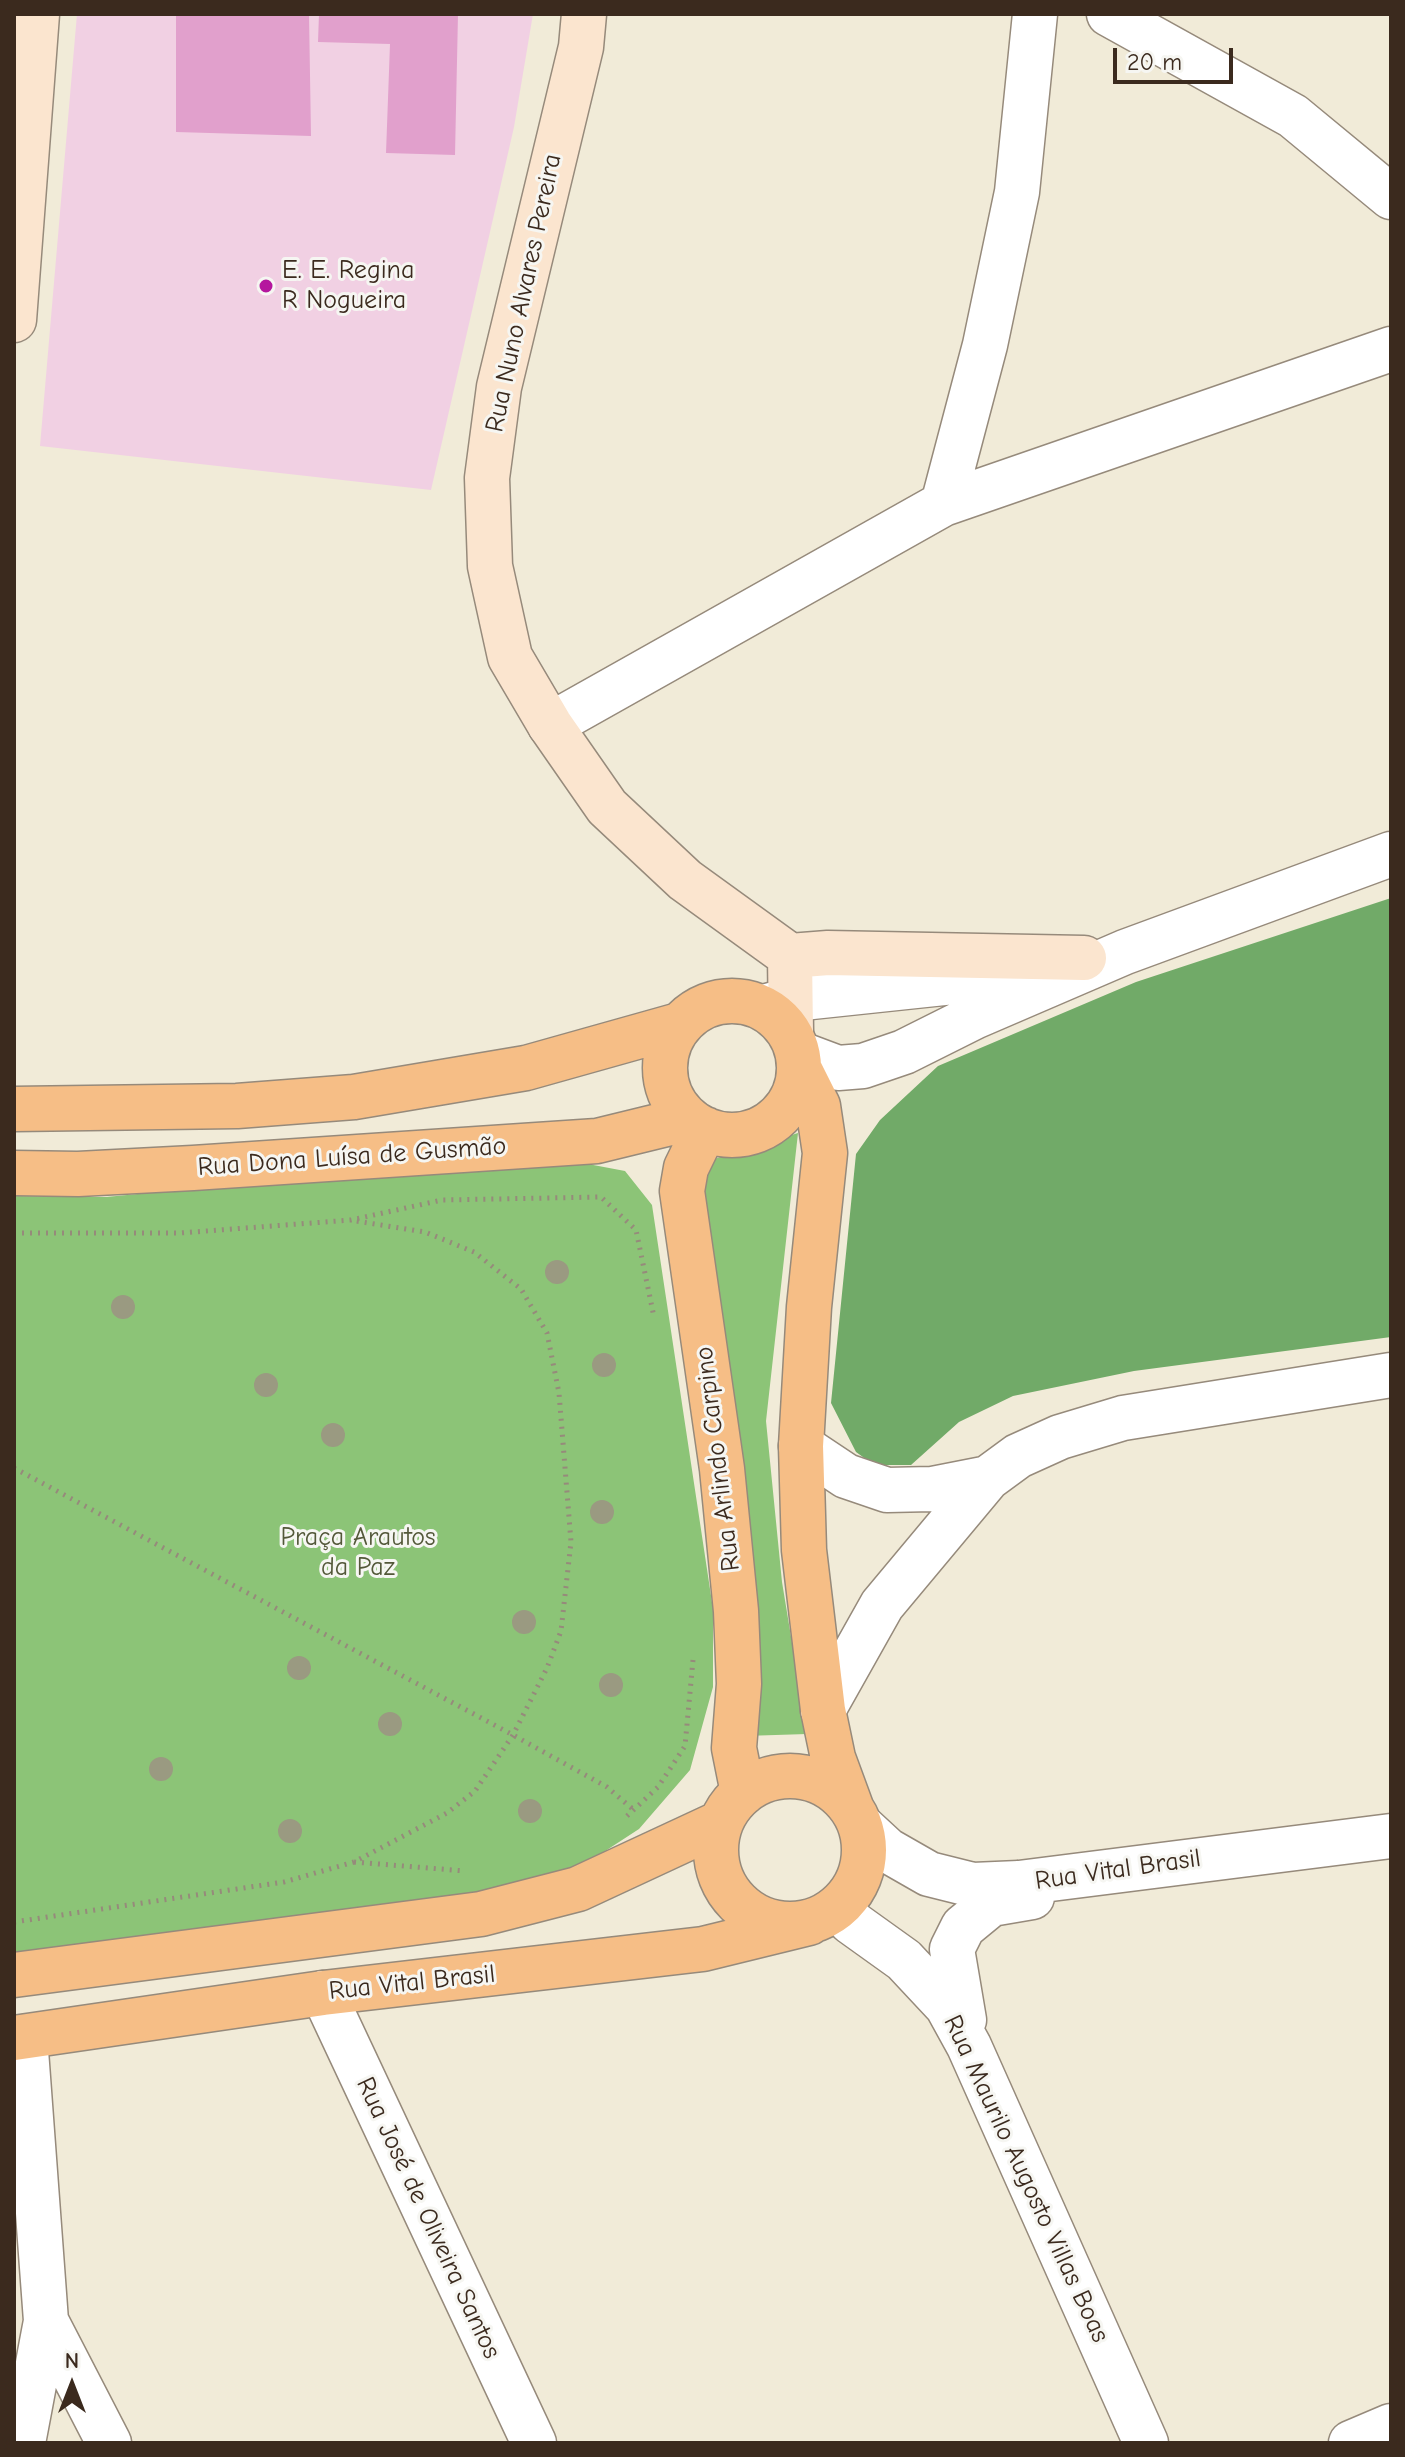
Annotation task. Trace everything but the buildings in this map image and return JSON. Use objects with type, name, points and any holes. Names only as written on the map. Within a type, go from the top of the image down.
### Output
[{"type":"main road","points":[[14,320],[37,14]]},
{"type":"main road","name":"Rua Nuno Alvares Pereira","points":[[584,14],[581,47],[499,387],[487,478],[490,566],[510,657],[550,725],[607,807],[685,880],[790,956]]},
{"type":"main road","points":[[732,1808],[715,1846],[717,1869],[726,1891],[742,1908],[763,1920],[785,1925],[825,1914],[855,1889],[863,1868],[865,1847],[833,1758],[823,1710],[804,1550],[801,1446],[809,1307],[825,1153],[818,1106],[789,1032],[745,1002],[721,1001],[698,1009],[679,1025],[667,1048],[664,1074],[671,1098],[696,1124],[737,1134],[768,1125],[785,1111],[796,1092],[789,1032],[790,956],[828,953],[1104,955]]},
{"type":"main road","points":[[14,1109],[237,1106],[354,1097],[526,1068],[679,1025]]},
{"type":"main road","name":"Rua Dona Luísa de Gusmão","points":[[14,1173],[78,1174],[178,1169],[597,1141],[696,1124]]},
{"type":"main road","name":"Rua Arlindo Carpino","points":[[696,1124],[682,1191],[730,1548],[739,1684],[732,1808]]},
{"type":"main road","points":[[14,1975],[481,1914],[578,1889],[661,1848],[732,1808],[780,1776],[800,1776],[837,1792],[856,1816]]},
{"type":"main road","name":"Rua Vital Brasil","points":[[20,2038],[323,1993],[703,1949],[825,1914]]},
{"type":"street","points":[[943,504],[985,345],[1017,192],[1035,14]]},
{"type":"street","points":[[1109,14],[1293,116],[1391,197]]},
{"type":"street","points":[[550,725],[943,504],[1391,349]]},
{"type":"street","points":[[789,1032],[838,1068],[863,1066],[904,1052],[1104,955],[1391,854]]},
{"type":"street","points":[[789,1032],[991,978],[1104,955]]},
{"type":"street","points":[[823,1710],[882,1605],[988,1478],[1018,1456],[1060,1437],[1123,1418],[1391,1375]]},
{"type":"street","points":[[801,1446],[846,1476],[887,1490],[932,1489],[988,1478]]},
{"type":"street","name":"Rua Vital Brasil","points":[[856,1816],[887,1850],[929,1874],[973,1885],[1019,1883],[1391,1836]]},
{"type":"street","points":[[969,2046],[952,1949],[963,1927],[991,1904],[1114,1889],[1178,1862]]},
{"type":"street","name":"Rua Maurilo Augosto Villas Boas","points":[[825,1914],[851,1922],[904,1960],[929,1983],[969,2046],[1146,2443]]},
{"type":"street","name":"Rua José de Oliveira Santos","points":[[323,1993],[534,2443]]},
{"type":"street","points":[[20,2038],[46,2321],[23,2443]]},
{"type":"street","points":[[46,2321],[109,2443]]},
{"type":"street","points":[[1351,2443],[1391,2426]]},
{"type":"path","points":[[14,1233],[180,1233],[351,1220],[442,1200],[601,1197],[636,1230],[657,1331]]},
{"type":"path","points":[[14,1922],[284,1882],[354,1862],[447,1813],[475,1791],[513,1735],[547,1668],[561,1631],[571,1542],[559,1393],[547,1333],[521,1289],[474,1252],[425,1232],[351,1220]]},
{"type":"path","points":[[14,1468],[607,1787],[635,1811],[661,1848]]},
{"type":"path","points":[[624,1818],[658,1787],[685,1746],[693,1646]]},
{"type":"path","points":[[354,1862],[477,1872]]},
{"type":"shaded area","name":"E. E. Regina R Nogueira","points":[[77,14],[533,14],[514,127],[431,490],[40,446]]},
{"type":"green space","points":[[1391,898],[1391,1337],[1134,1371],[1013,1396],[959,1422],[911,1465],[874,1465],[856,1452],[831,1403],[856,1154],[880,1120],[938,1066],[1136,982]]},
{"type":"green space","points":[[798,1133],[766,1421],[782,1582],[807,1734],[744,1736],[697,1184],[711,1160]]},
{"type":"green space","name":"Praça Arautos da Paz","points":[[588,1164],[625,1171],[652,1205],[713,1609],[713,1687],[690,1770],[639,1829],[573,1872],[478,1893],[14,1954],[14,1196],[106,1197],[264,1182]]},
{"type":"place","name":"E. E. Regina R Nogueira","points":[[266,286]]}]
